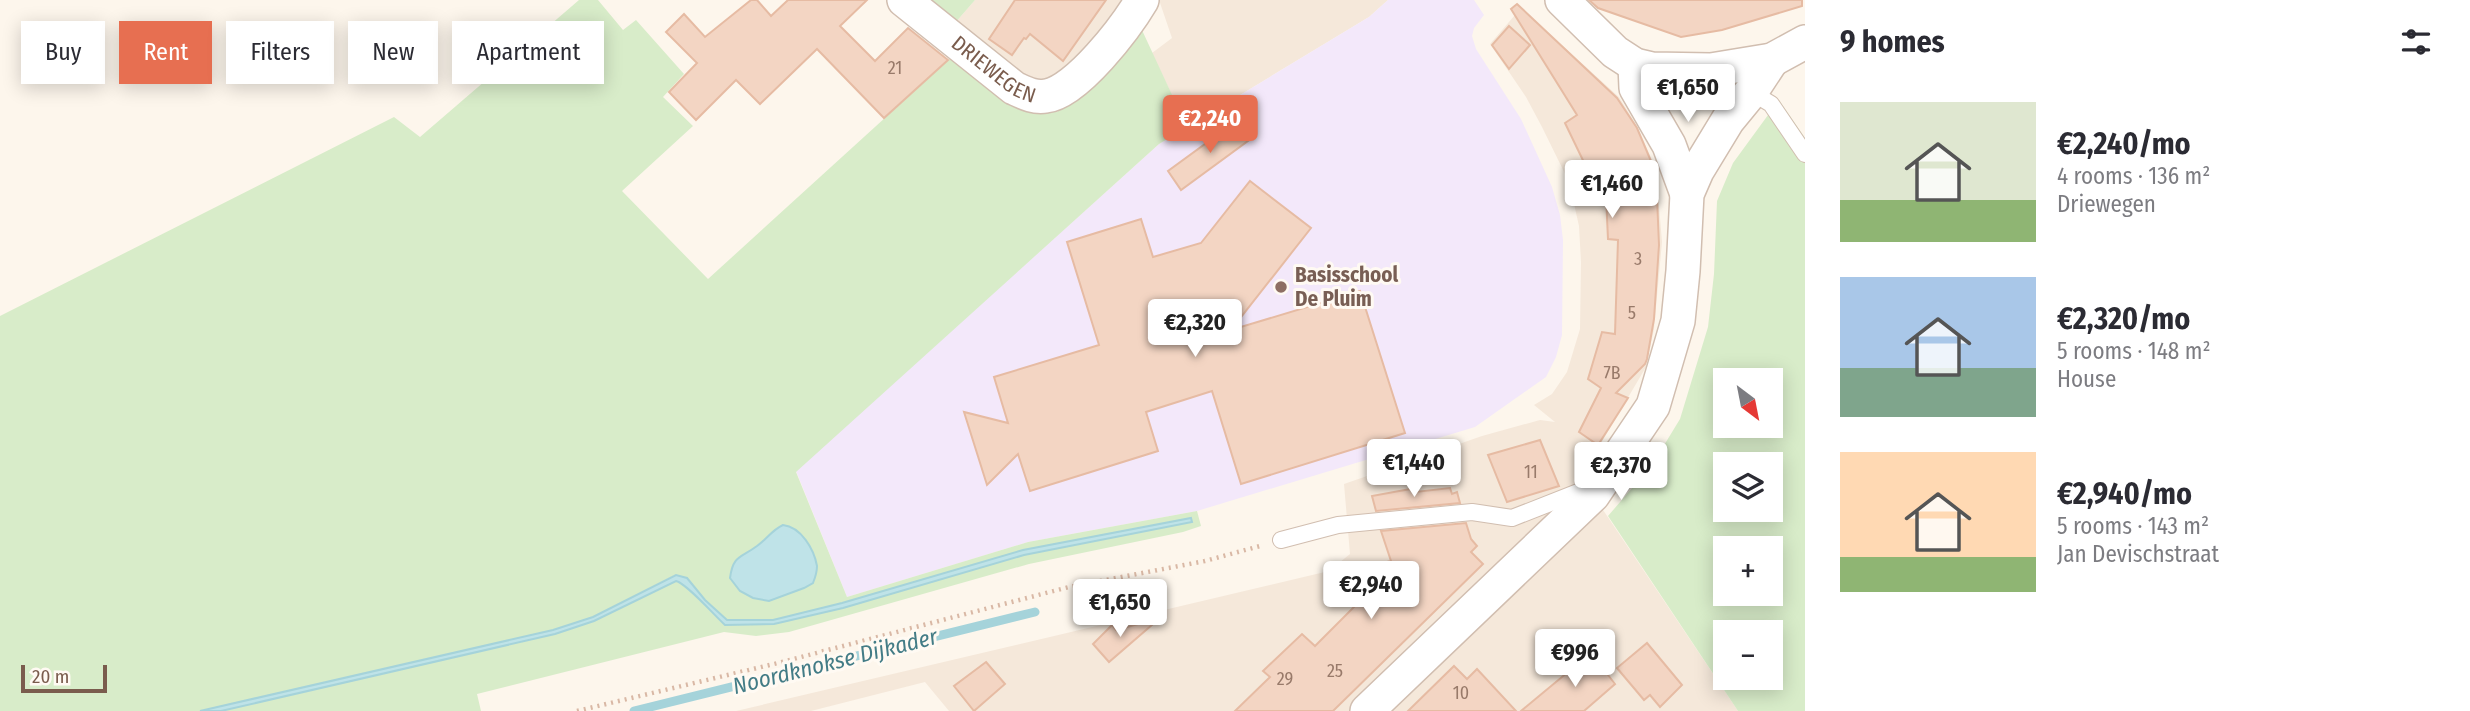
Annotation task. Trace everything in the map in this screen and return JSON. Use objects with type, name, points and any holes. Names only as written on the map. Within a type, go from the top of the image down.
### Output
[{"type":"street","name":"DRIEWEGEN","points":[[904,0],[1014,88],[1030,96],[1046,96],[1061,91],[1110,45],[1142,0]]},
{"type":"street","points":[[1562,0],[1615,52],[1635,65],[1651,69],[1694,70],[1772,60],[1805,43]]},
{"type":"street","points":[[1367,711],[1593,495],[1653,407],[1678,321],[1687,194],[1697,171],[1728,120],[1772,60]]},
{"type":"street","points":[[1635,65],[1636,88],[1669,145],[1687,194]]},
{"type":"lane","points":[[1751,92],[1771,104],[1805,154]]},
{"type":"lane","points":[[1281,540],[1338,525],[1472,512],[1512,518],[1601,482]]},
{"type":"path","points":[[577,711],[792,659],[1069,587],[1205,561],[1281,540]]},
{"type":"shaded area","points":[[975,0],[1132,0],[1065,75],[1034,86],[955,23]]},
{"type":"shaded area","points":[[1159,0],[1388,0],[1369,17],[1187,127],[1152,53],[1172,38]]},
{"type":"shaded area","name":"Basisschool De Pluim","points":[[1388,0],[1474,0],[1484,15],[1474,28],[1472,36],[1476,49],[1521,119],[1552,187],[1560,215],[1563,240],[1562,335],[1556,357],[1546,377],[1475,427],[1197,511],[1028,542],[847,597],[796,471],[1159,144],[1369,17]]},
{"type":"shaded area","points":[[1521,8],[1619,97],[1637,126],[1656,169],[1662,242],[1654,329],[1646,367],[1600,445],[1590,455],[1593,495],[1713,674],[1713,690],[1724,690],[1738,711],[949,711],[925,682],[811,711],[736,711],[1329,571],[1350,554],[1344,484],[1482,436],[1540,420],[1555,422],[1534,405],[1552,394],[1567,372],[1580,329],[1579,226],[1569,182],[1526,97],[1490,44]]},
{"type":"green space","points":[[579,0],[598,0],[623,30],[636,20],[684,74],[663,97],[693,126],[622,191],[708,279],[953,56],[1022,105],[1057,112],[1093,79],[1141,28],[1187,127],[1159,144],[796,472],[847,597],[1028,542],[1197,511],[1201,526],[1029,564],[789,632],[756,636],[724,632],[477,694],[481,711],[221,711],[555,634],[594,621],[676,580],[725,625],[774,624],[843,608],[1024,555],[1192,522],[1191,518],[1023,550],[842,603],[773,620],[727,620],[705,600],[687,578],[675,575],[593,617],[553,630],[200,711],[0,711],[0,316],[394,117],[420,137],[482,84],[604,84],[604,21],[555,21]]},
{"type":"green space","points":[[924,0],[975,0],[955,23]]},
{"type":"green space","points":[[1779,100],[1805,138],[1805,711],[1738,711],[1724,690],[1783,690],[1783,620],[1713,620],[1713,674],[1608,516],[1652,465],[1680,419],[1708,327],[1714,274],[1717,201],[1733,163]]},
{"type":"water","points":[[1191,518],[1192,522],[1024,555],[843,608],[774,624],[725,625],[693,593],[676,581],[594,621],[555,634],[221,711],[200,711],[553,630],[593,617],[676,575],[687,578],[705,600],[727,620],[773,620],[842,603],[1023,550]]},
{"type":"water","points":[[783,525],[801,534],[810,546],[817,566],[813,583],[769,601],[753,598],[740,591],[730,578],[733,565]]},
{"type":"building","points":[[751,0],[757,0],[771,16],[788,0],[867,0],[840,26],[875,61],[908,28],[948,60],[884,118],[817,49],[760,104],[736,80],[696,120],[669,92],[697,63],[666,32],[684,14],[705,37]]},
{"type":"building","points":[[1015,0],[1106,0],[1063,61],[1030,34],[1012,55],[989,39]]},
{"type":"building","points":[[1589,0],[1802,0],[1802,6],[1722,30],[1681,37],[1598,8]]},
{"type":"building","points":[[1517,4],[1617,98],[1637,128],[1656,173],[1659,245],[1654,319],[1647,359],[1616,393],[1628,398],[1598,445],[1579,432],[1601,388],[1588,379],[1602,332],[1615,334],[1618,240],[1608,239],[1605,174],[1592,179],[1565,123],[1577,115],[1511,9]]},
{"type":"building","points":[[1509,26],[1530,45],[1509,69],[1492,45]]},
{"type":"building","points":[[1238,120],[1252,138],[1181,190],[1168,171]]},
{"type":"building","points":[[1250,181],[1311,228],[1231,330],[1360,291],[1405,433],[1241,484],[1212,391],[1146,412],[1158,451],[1030,491],[1018,454],[987,485],[964,412],[1008,423],[994,377],[1099,345],[1067,242],[1141,219],[1153,257],[1201,243]]},
{"type":"building","points":[[1540,440],[1559,486],[1507,502],[1488,455]]},
{"type":"building","points":[[1416,488],[1416,492],[1450,488],[1452,494],[1457,492],[1460,503],[1376,511],[1372,496]]},
{"type":"building","points":[[1466,523],[1471,539],[1477,546],[1471,552],[1483,564],[1333,711],[1235,711],[1270,677],[1263,671],[1302,634],[1315,646],[1360,601],[1349,590],[1375,565],[1391,561],[1381,531]]},
{"type":"building","points":[[1160,618],[1109,662],[1093,644],[1112,625],[1116,630]]},
{"type":"building","points":[[1647,643],[1682,685],[1660,707],[1650,695],[1644,700],[1617,668]]},
{"type":"building","points":[[1591,653],[1615,684],[1584,711],[1521,711]]},
{"type":"building","points":[[986,662],[1005,684],[974,711],[954,686]]},
{"type":"building","points":[[1454,666],[1467,679],[1477,669],[1516,711],[1408,711]]},
{"type":"waterway","name":"Noordknokse Dijkader","points":[[634,711],[1035,612]]},
{"type":"place","name":"Basisschool De Pluim","points":[[1281,287]]}]
